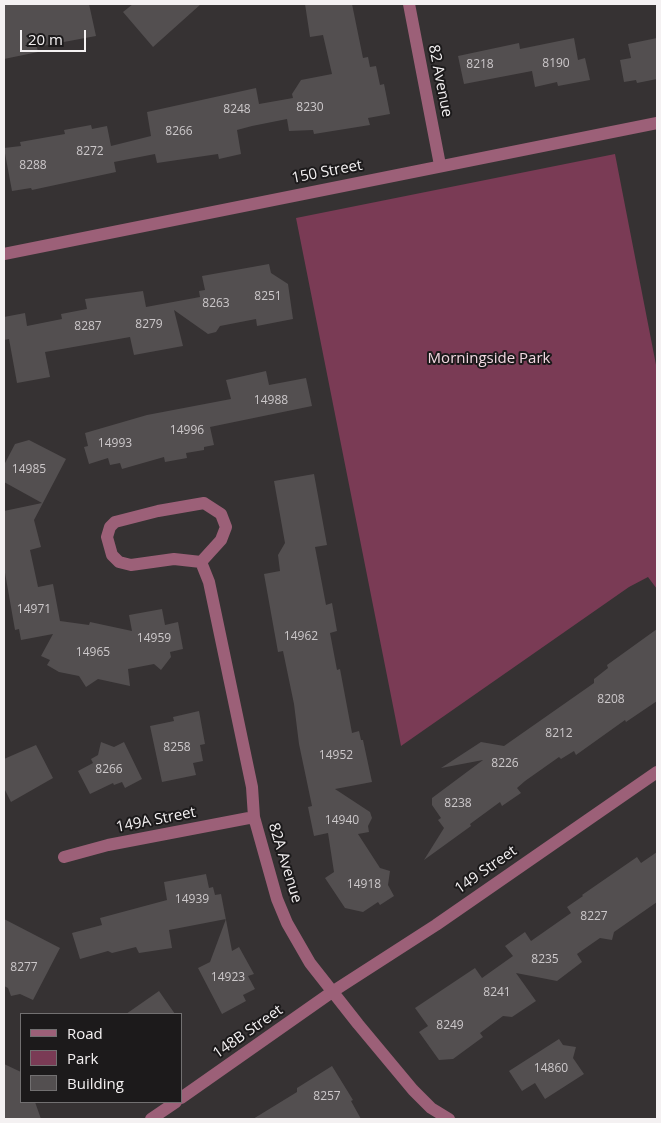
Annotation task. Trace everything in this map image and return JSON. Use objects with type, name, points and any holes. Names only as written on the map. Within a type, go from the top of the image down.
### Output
[{"type":"street","name":"82 Avenue","points":[[409,4],[440,165]]},
{"type":"street","name":"150 Street","points":[[4,254],[440,165],[657,123]]},
{"type":"street","points":[[204,503],[221,514],[226,527],[221,540],[201,562],[181,559],[137,564],[119,562],[112,555],[108,545],[109,530],[118,520],[204,503]]},
{"type":"street","name":"82A Avenue","points":[[201,562],[209,582],[252,787],[254,817],[277,899],[287,923],[310,964],[332,992],[413,1090],[431,1108],[449,1119]]},
{"type":"street","name":"149 Street","points":[[332,992],[436,925],[657,772]]},
{"type":"street","name":"149A Street","points":[[64,856],[108,845],[254,817]]},
{"type":"street","name":"148B Street","points":[[182,1097],[332,992]]},
{"type":"street","points":[[152,1119],[175,1103]]},
{"type":"green space","name":"Morningside Park","points":[[615,154],[657,370],[657,589],[648,577],[629,587],[401,746],[296,218]]},
{"type":"building","points":[[4,4],[89,4],[96,36],[37,47],[38,52],[4,59]]},
{"type":"building","points":[[133,4],[201,4],[153,47],[123,12]]},
{"type":"building","points":[[305,4],[352,4],[363,58],[368,57],[370,67],[376,66],[380,85],[384,84],[390,114],[368,118],[370,125],[314,134],[313,130],[289,131],[287,119],[252,126],[237,130],[241,154],[219,159],[218,154],[157,163],[155,154],[114,162],[116,172],[32,190],[31,188],[12,191],[4,148],[21,146],[20,142],[65,134],[64,130],[91,125],[92,129],[107,126],[111,146],[151,136],[147,112],[256,88],[259,104],[293,98],[292,94],[301,80],[332,74],[323,35],[310,37]]},
{"type":"building","points":[[574,38],[578,60],[585,58],[590,80],[558,86],[557,82],[535,87],[532,71],[464,84],[458,56],[519,43],[520,49]]},
{"type":"building","points":[[657,38],[657,79],[637,83],[636,80],[624,82],[620,60],[631,58],[628,44]]},
{"type":"building","points":[[269,264],[271,273],[288,284],[293,319],[257,326],[256,319],[220,326],[216,332],[208,334],[174,310],[183,346],[134,355],[130,337],[45,352],[50,377],[17,383],[9,339],[4,340],[4,317],[25,313],[27,326],[62,319],[61,314],[87,309],[85,299],[143,291],[146,307],[200,297],[199,291],[205,290],[202,276]]},
{"type":"building","points":[[266,371],[269,385],[306,378],[312,406],[210,427],[214,445],[204,447],[204,450],[186,453],[187,458],[165,462],[164,457],[122,469],[120,463],[110,465],[108,458],[89,464],[84,447],[88,446],[85,433],[147,415],[231,399],[226,380]]},
{"type":"building","points":[[29,440],[66,459],[34,520],[41,547],[30,550],[38,587],[53,584],[60,621],[89,625],[90,622],[132,631],[129,615],[162,609],[165,625],[178,622],[183,649],[170,652],[171,657],[161,670],[154,664],[128,669],[130,686],[98,679],[86,687],[79,676],[59,672],[47,665],[50,660],[41,656],[53,634],[21,640],[19,629],[15,630],[4,567],[4,511],[42,503],[4,482],[4,465],[15,444]]},
{"type":"building","points":[[314,474],[327,545],[315,547],[326,605],[332,603],[337,631],[330,633],[337,670],[340,669],[352,733],[359,731],[361,740],[363,740],[372,782],[335,789],[370,812],[372,818],[368,826],[369,832],[358,834],[380,868],[390,871],[388,885],[394,896],[380,905],[378,902],[363,912],[345,908],[325,878],[334,872],[328,833],[314,836],[308,807],[312,806],[299,744],[294,704],[283,651],[278,652],[264,574],[280,571],[278,555],[285,543],[274,481]]},
{"type":"building","points":[[657,629],[657,701],[626,722],[625,720],[576,755],[574,751],[561,759],[559,757],[517,788],[521,793],[502,806],[500,802],[424,860],[444,828],[438,820],[441,818],[432,805],[432,798],[483,760],[441,768],[481,742],[504,746],[594,683],[594,679],[608,668],[607,665]]},
{"type":"building","points":[[199,711],[205,744],[200,745],[203,761],[193,763],[196,775],[162,782],[150,726],[174,721],[173,717]]},
{"type":"building","points":[[101,742],[114,747],[124,742],[142,779],[125,788],[122,782],[114,785],[113,783],[90,794],[78,771],[93,763],[91,759],[98,755]]},
{"type":"building","points":[[36,745],[53,778],[11,802],[4,788],[4,759]]},
{"type":"building","points":[[657,852],[657,902],[614,932],[612,940],[600,938],[577,954],[582,962],[557,981],[516,973],[536,1001],[512,1017],[503,1016],[480,1033],[483,1037],[453,1059],[439,1060],[419,1032],[428,1026],[415,1008],[475,968],[482,978],[513,956],[505,946],[525,932],[531,941],[571,913],[567,907],[582,895],[637,857],[641,863]]},
{"type":"building","points":[[206,874],[209,888],[213,887],[215,895],[221,894],[226,919],[169,930],[172,948],[139,953],[136,947],[112,953],[108,951],[80,959],[72,933],[102,925],[100,918],[167,900],[164,882]]},
{"type":"building","points":[[4,919],[60,948],[33,1000],[20,994],[11,996],[8,988],[4,986]]},
{"type":"building","points":[[226,919],[232,951],[239,947],[254,974],[248,976],[255,989],[243,995],[246,1001],[222,1014],[198,968],[210,962]]},
{"type":"building","points":[[159,991],[174,1013],[127,1013]]},
{"type":"building","points":[[559,1039],[563,1045],[576,1047],[573,1058],[584,1074],[545,1099],[535,1083],[522,1091],[509,1071]]},
{"type":"building","points":[[4,1064],[20,1072],[20,1103],[35,1103],[41,1119],[4,1119]]},
{"type":"building","points":[[332,1066],[353,1100],[351,1101],[361,1119],[253,1119],[297,1092],[297,1088]]}]
